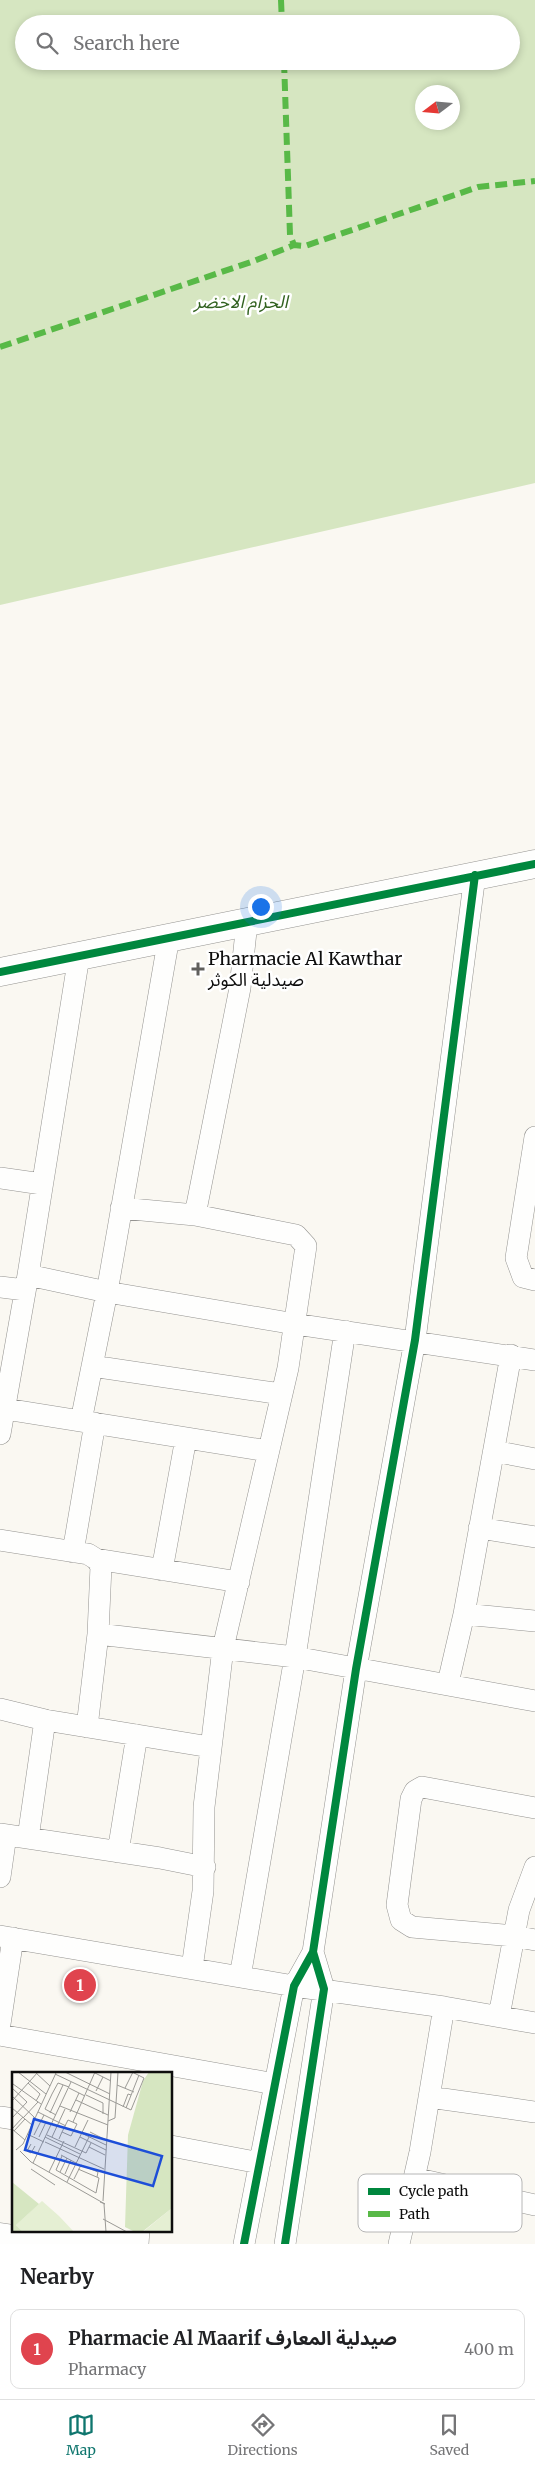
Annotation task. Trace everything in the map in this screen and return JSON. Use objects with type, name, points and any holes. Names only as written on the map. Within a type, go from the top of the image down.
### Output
[{"type":"street","points":[[1,977],[79,956],[535,864]]},
{"type":"street","points":[[244,2244],[294,1986],[313,1952],[356,1669],[415,1340],[475,875]]},
{"type":"street","points":[[195,1215],[240,988],[247,922]]},
{"type":"street","points":[[73,1552],[88,1422],[92,1366],[107,1292],[169,937]]},
{"type":"street","points":[[0,1434],[2,1408],[27,1282],[79,956]]},
{"type":"street","points":[[535,1137],[516,1258],[523,1277],[535,1280]]},
{"type":"street","points":[[0,1178],[42,1184]]},
{"type":"street","points":[[121,1208],[195,1215],[296,1235],[303,1240],[306,1246],[288,1368],[223,1648],[204,1807],[205,1867],[192,1968]]},
{"type":"street","points":[[0,1287],[27,1282],[107,1292],[294,1324],[415,1340],[535,1360]]},
{"type":"street","points":[[240,1976],[295,1657],[345,1331]]},
{"type":"street","points":[[448,1683],[464,1614],[511,1355]]},
{"type":"street","points":[[92,1366],[281,1394]]},
{"type":"street","points":[[2,1408],[268,1451]]},
{"type":"street","points":[[162,1570],[186,1438]]},
{"type":"street","points":[[494,1451],[535,1459]]},
{"type":"street","points":[[479,1528],[535,1537]]},
{"type":"street","points":[[0,1540],[88,1554],[96,1558],[162,1570],[239,1582]]},
{"type":"street","points":[[86,1728],[98,1634],[102,1582],[101,1566],[96,1558]]},
{"type":"street","points":[[464,1614],[535,1621]]},
{"type":"street","points":[[98,1634],[295,1657],[356,1669],[448,1683],[535,1701]]},
{"type":"street","points":[[0,1710],[86,1728],[210,1747]]},
{"type":"street","points":[[28,1838],[45,1720]]},
{"type":"street","points":[[118,1852],[137,1735]]},
{"type":"street","points":[[535,1808],[422,1787],[415,1791],[411,1799],[397,1905],[401,1920],[412,1927],[514,1936],[535,1940]]},
{"type":"street","points":[[0,1877],[3,1835],[205,1867]]},
{"type":"street","points":[[499,2016],[519,1910],[535,1868]]},
{"type":"street","points":[[0,2024],[7,1937],[294,1986],[444,2007],[535,2023]]},
{"type":"street","points":[[285,2244],[324,1989],[313,1952]]},
{"type":"street","points":[[415,2174],[444,2007]]},
{"type":"street","points":[[0,2035],[275,2084]]},
{"type":"street","points":[[429,2097],[535,2112]]},
{"type":"street","points":[[172,2146],[260,2163]]},
{"type":"street","points":[[522,2202],[535,2205]]},
{"type":"street","points":[[48,2232],[123,2244]]},
{"type":"street","points":[[0,2237],[45,2244]]},
{"type":"green space","name":"الحزام الاخضر","points":[[0,0],[535,0],[535,483],[0,605]]},
{"type":"marked path","points":[[281,0],[282,15]]},
{"type":"marked path","points":[[284,70],[290,235],[294,245],[305,246],[478,187],[535,181]]},
{"type":"marked path","points":[[0,347],[254,261],[294,245]]},
{"type":"cycle path","points":[[0,972],[535,864]]},
{"type":"cycle path","points":[[313,1952],[356,1669],[415,1340],[475,875]]},
{"type":"cycle path","points":[[244,2244],[294,1986],[313,1952],[324,1989],[285,2244]]},
{"type":"place","name":"Pharmacie Al Kawthar صيدلية الكوثر","points":[[198,969]]},
{"type":"place","name":"Pharmacie Al Maarif صيدلية المعارف","points":[[80,1985]]}]
